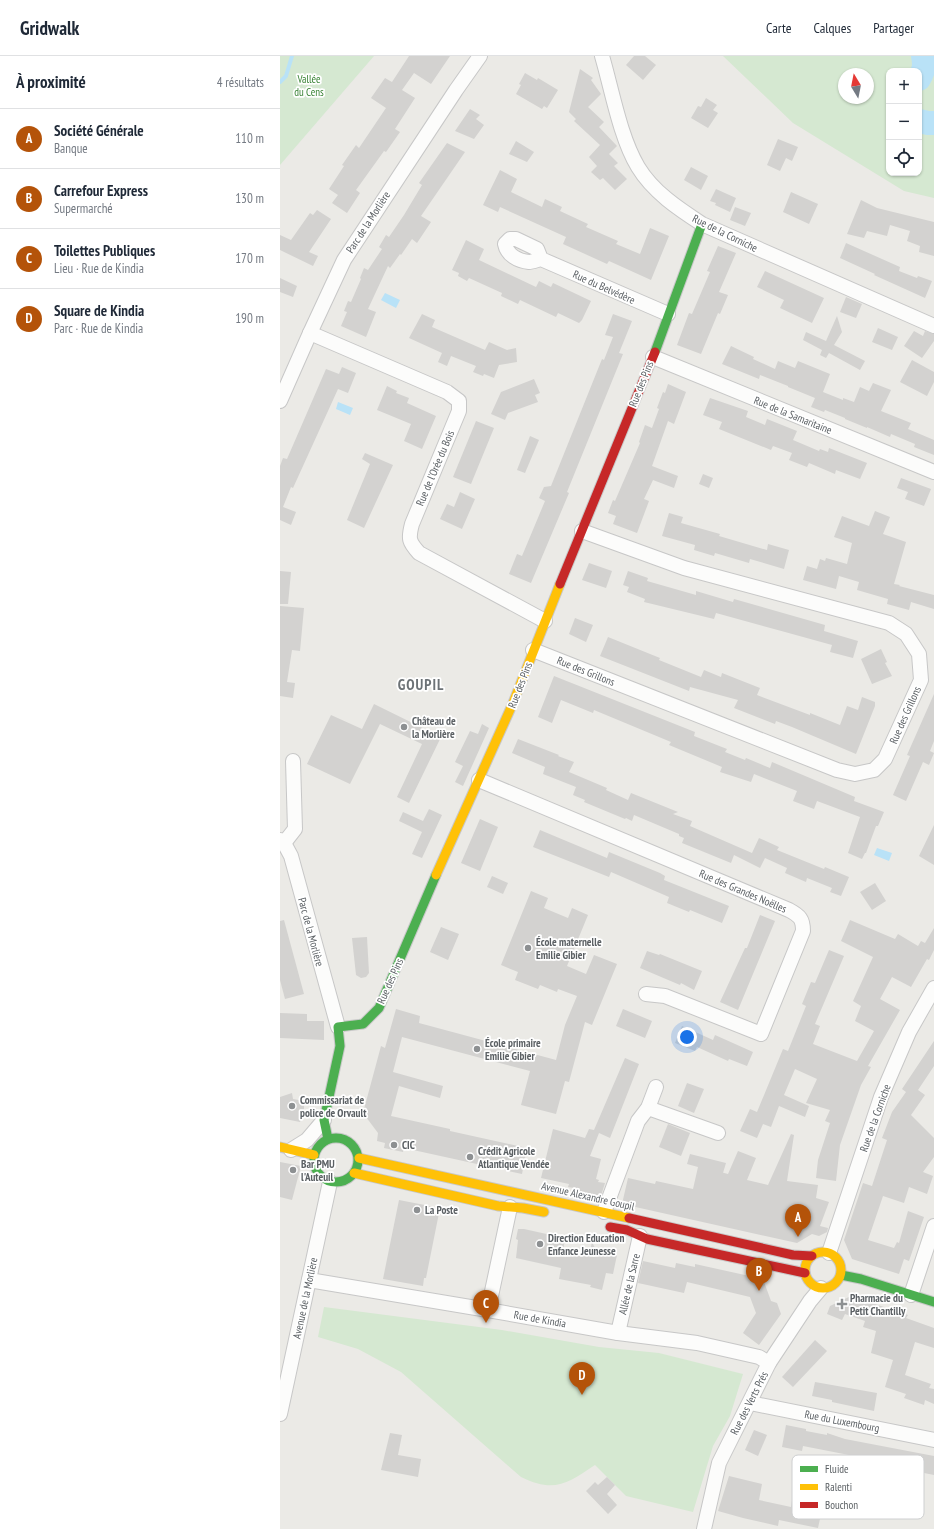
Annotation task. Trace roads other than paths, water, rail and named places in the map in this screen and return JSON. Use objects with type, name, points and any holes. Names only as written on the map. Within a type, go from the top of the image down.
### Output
[{"type":"street","name":"Parc de la Morlière","points":[[280,402],[344,260],[480,56]]},
{"type":"street","name":"Rue de la Corniche","points":[[602,56],[626,144],[638,168],[657,190],[672,203],[702,224],[934,326]]},
{"type":"street","name":"Rue des Pins","points":[[338,1027],[363,1024],[379,1008],[513,703],[533,650],[653,356],[702,224]]},
{"type":"street","name":"Rue du Belvédère","points":[[541,259],[668,314]]},
{"type":"street","name":"Rue de l'Orée du Bois","points":[[310,333],[446,392],[459,401],[459,411],[412,524],[409,534],[410,543],[419,553],[545,621]]},
{"type":"street","name":"Rue de la Samaritaine","points":[[653,356],[934,472]]},
{"type":"street","name":"Rue des Grillons","points":[[533,650],[837,770],[855,774],[874,770],[885,759],[921,680],[918,654],[906,634],[889,623],[684,568],[582,531]]},
{"type":"street","points":[[282,842],[295,829],[292,760]]},
{"type":"street","name":"Rue des Grandes Noëlles","points":[[479,780],[789,910],[797,915],[803,922],[803,931],[761,1034],[665,996],[646,994]]},
{"type":"street","name":"Parc de la Morlière","points":[[282,842],[291,856],[338,1027]]},
{"type":"street","name":"Rue de la Corniche","points":[[829,1253],[881,1097],[910,1032],[934,988]]},
{"type":"street","points":[[328,1139],[324,1120],[340,1046],[338,1027]]},
{"type":"street","points":[[601,1218],[638,1121],[648,1108],[656,1087]]},
{"type":"street","points":[[648,1108],[718,1133]]},
{"type":"street","points":[[286,1148],[307,1140],[324,1120]]},
{"type":"street","points":[[335,1137],[348,1141],[357,1151],[358,1163],[354,1173],[343,1181],[330,1182],[324,1179],[318,1174],[313,1162],[317,1148],[328,1139],[335,1137]]},
{"type":"street","points":[[286,1148],[314,1155]]},
{"type":"street","name":"Avenue Alexandre Goupil","points":[[358,1158],[601,1218],[793,1255],[812,1256]]},
{"type":"street","points":[[354,1173],[498,1206],[523,1208],[552,1214]]},
{"type":"street","name":"Avenue de la Morlière","points":[[280,1414],[330,1182]]},
{"type":"street","points":[[488,1310],[510,1207]]},
{"type":"street","name":"Avenue Alexandre Goupil","points":[[601,1218],[647,1239],[805,1273]]},
{"type":"street","points":[[911,1295],[934,1226]]},
{"type":"street","name":"Allée de la Sarre","points":[[618,1333],[640,1236]]},
{"type":"street","points":[[823,1252],[829,1253],[834,1255],[841,1264],[841,1275],[836,1284],[831,1287],[821,1288],[810,1283],[805,1273],[808,1261],[812,1256],[823,1252]]},
{"type":"street","points":[[841,1275],[861,1279],[934,1302]]},
{"type":"street","name":"Rue de Kindia","points":[[309,1280],[618,1333],[697,1343],[759,1356],[769,1363]]},
{"type":"street","name":"Rue des Verts Prés","points":[[704,1529],[719,1463],[769,1363],[810,1301],[821,1288]]},
{"type":"street","name":"Rue du Luxembourg","points":[[750,1403],[934,1440]]},
{"type":"water","points":[[385,293],[400,300],[396,308],[381,300]]},
{"type":"water","points":[[338,402],[353,408],[350,415],[336,409]]},
{"type":"water","points":[[877,848],[892,853],[889,861],[874,855]]},
{"type":"waterway","points":[[280,82],[286,76],[292,56]]},
{"type":"waterway","points":[[922,73],[924,68],[923,56]]},
{"type":"waterway","points":[[922,122],[934,123]]},
{"type":"place","name":"Château de la Morlière","points":[[404,727]]},
{"type":"place","name":"École maternelle Emilie Gibier","points":[[528,948]]},
{"type":"place","name":"École primaire Emilie Gibier","points":[[477,1049]]},
{"type":"place","name":"Commissariat de police de Orvault","points":[[292,1106]]},
{"type":"place","name":"CIC","points":[[394,1145]]},
{"type":"place","name":"Crédit Agricole Atlantique Vendée","points":[[470,1157]]},
{"type":"place","name":"Bar PMU l'Auteuil","points":[[293,1170]]},
{"type":"place","name":"La Poste","points":[[417,1210]]},
{"type":"place","name":"Société Générale","points":[[798,1237]]},
{"type":"place","name":"Direction Education Enfance Jeunesse","points":[[540,1244]]},
{"type":"place","name":"Carrefour Express","points":[[759,1291]]},
{"type":"place","name":"Pharmacie du Petit Chantilly","points":[[842,1304]]},
{"type":"place","name":"Toilettes Publiques","points":[[486,1323]]},
{"type":"place","name":"Square de Kindia","points":[[582,1395]]},
{"type":"district","name":"GOUPIL","points":[[421,685]]},
{"type":"park label","name":"Vallée du Cens","points":[[309,85]]}]
